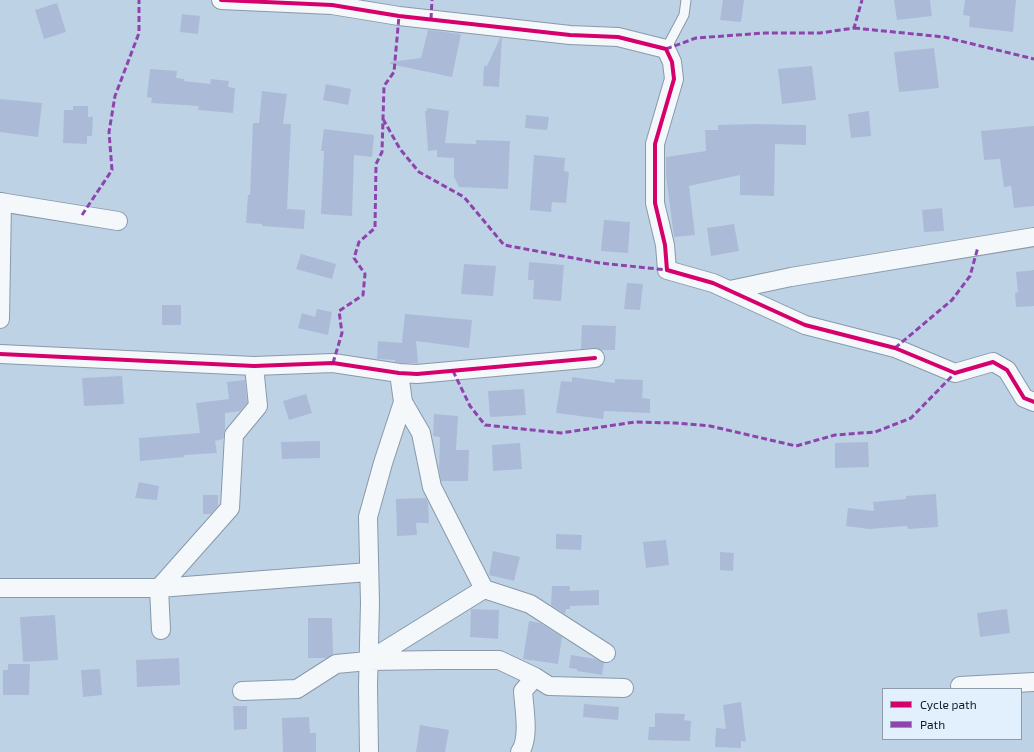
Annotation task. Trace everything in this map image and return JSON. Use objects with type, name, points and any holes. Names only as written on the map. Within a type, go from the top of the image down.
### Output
[{"type":"street","points":[[221,0],[332,5],[399,16],[570,35],[618,36],[666,50],[672,62],[674,79],[655,144],[655,203],[665,244],[667,270],[730,290],[805,325],[895,348],[955,373],[993,362],[1007,370],[1024,398],[1034,402]]},
{"type":"street","points":[[0,319],[1,202],[118,221]]},
{"type":"street","points":[[730,290],[791,277],[1034,237]]},
{"type":"street","points":[[0,354],[254,366],[333,363],[399,373],[417,374],[595,358]]},
{"type":"street","points":[[161,630],[159,588],[230,508],[234,435],[258,406],[254,366]]},
{"type":"street","points":[[399,373],[403,402],[421,433],[432,487],[484,589],[530,604],[606,653]]},
{"type":"street","points":[[369,752],[368,517],[383,463],[403,402]]},
{"type":"street","points":[[0,588],[159,588],[369,572]]},
{"type":"street","points":[[368,661],[484,589]]},
{"type":"street","points":[[242,691],[297,689],[336,664],[368,661],[499,660],[535,677],[549,686],[624,688]]},
{"type":"street","points":[[520,752],[524,747],[526,735],[523,691],[535,677]]},
{"type":"street","points":[[960,686],[1034,682]]},
{"type":"lane","points":[[666,50],[684,15],[686,0]]},
{"type":"building","points":[[723,0],[744,0],[741,22],[720,20]]},
{"type":"building","points":[[894,0],[930,0],[932,16],[897,20]]},
{"type":"building","points":[[965,0],[1016,0],[1013,32],[969,27],[970,16],[963,15]]},
{"type":"building","points":[[57,3],[66,32],[44,39],[35,10]]},
{"type":"building","points":[[182,14],[200,16],[198,34],[180,32]]},
{"type":"building","points":[[428,30],[461,34],[452,77],[390,64],[390,62],[421,58]]},
{"type":"building","points":[[500,38],[502,38],[499,87],[483,86],[484,66],[487,66]]},
{"type":"building","points":[[934,48],[939,88],[899,92],[894,52]]},
{"type":"building","points":[[812,66],[816,100],[782,104],[778,69]]},
{"type":"building","points":[[150,69],[177,71],[176,78],[184,79],[184,81],[210,84],[211,79],[229,81],[228,87],[235,88],[233,113],[198,110],[199,106],[151,103],[152,98],[147,97]]},
{"type":"building","points":[[326,84],[351,89],[348,105],[323,100]]},
{"type":"building","points":[[262,91],[287,94],[283,124],[291,124],[287,209],[305,210],[304,229],[262,226],[262,224],[246,223],[248,195],[250,195],[253,123],[259,123]]},
{"type":"building","points":[[0,99],[42,103],[38,137],[0,132]]},
{"type":"building","points":[[73,106],[88,106],[88,117],[93,117],[92,136],[87,136],[87,144],[63,143],[64,110],[73,110]]},
{"type":"building","points":[[427,108],[449,111],[445,143],[476,144],[476,140],[510,141],[508,189],[459,187],[454,177],[454,158],[437,157],[437,150],[428,151],[425,111],[427,111]]},
{"type":"building","points":[[869,111],[871,136],[851,138],[848,114]]},
{"type":"building","points":[[526,115],[549,117],[547,130],[525,128]]},
{"type":"building","points":[[718,125],[806,125],[806,145],[775,144],[774,196],[740,195],[740,175],[689,186],[695,235],[674,237],[666,176],[666,157],[706,151],[705,130],[718,130]]},
{"type":"building","points":[[1034,126],[1034,206],[1014,208],[1011,186],[1004,187],[1000,159],[984,160],[981,131]]},
{"type":"building","points":[[324,129],[374,135],[372,157],[354,155],[352,216],[321,214],[324,151],[321,151]]},
{"type":"building","points":[[534,155],[565,158],[564,171],[569,172],[566,203],[552,202],[551,212],[530,210]]},
{"type":"building","points":[[942,208],[944,231],[924,232],[922,210]]},
{"type":"building","points":[[604,220],[630,222],[628,253],[601,251]]},
{"type":"building","points":[[734,224],[739,251],[711,256],[707,228]]},
{"type":"building","points":[[301,254],[336,264],[332,279],[296,269]]},
{"type":"building","points":[[529,262],[564,265],[561,301],[533,299],[534,280],[528,280]]},
{"type":"building","points":[[464,264],[496,266],[493,296],[461,294]]},
{"type":"building","points":[[1034,270],[1034,306],[1016,307],[1015,293],[1018,292],[1016,272]]},
{"type":"building","points":[[627,283],[643,284],[640,310],[624,309]]},
{"type":"building","points":[[162,305],[181,305],[181,325],[162,325]]},
{"type":"building","points":[[317,309],[332,312],[328,335],[298,328],[302,313],[315,317]]},
{"type":"building","points":[[405,314],[472,320],[469,348],[416,341],[418,363],[400,363],[395,362],[395,360],[377,359],[378,341],[402,343]]},
{"type":"building","points":[[582,325],[616,326],[615,350],[601,350],[594,348],[581,349]]},
{"type":"building","points":[[122,376],[124,404],[84,406],[82,378]]},
{"type":"building","points":[[572,377],[615,383],[615,379],[643,380],[642,398],[650,399],[650,413],[604,411],[603,419],[556,413],[561,381],[572,382]]},
{"type":"building","points":[[245,380],[247,403],[240,411],[225,413],[225,430],[223,439],[215,441],[217,453],[184,455],[184,457],[140,461],[139,438],[200,433],[196,403],[229,399],[227,382]]},
{"type":"building","points":[[524,389],[526,415],[490,417],[488,391]]},
{"type":"building","points":[[306,394],[312,413],[289,420],[283,401]]},
{"type":"building","points":[[434,414],[458,416],[456,450],[469,450],[468,481],[441,481],[439,469],[440,437],[433,436]]},
{"type":"building","points":[[320,441],[320,458],[282,459],[281,442]]},
{"type":"building","points":[[868,442],[869,467],[835,468],[835,443]]},
{"type":"building","points":[[520,443],[522,469],[493,471],[492,445]]},
{"type":"building","points":[[139,482],[159,486],[157,500],[135,498]]},
{"type":"building","points":[[936,494],[938,527],[908,529],[907,526],[869,529],[846,526],[848,508],[874,511],[873,502],[906,499],[906,496]]},
{"type":"building","points":[[203,495],[218,495],[218,506],[211,514],[203,514]]},
{"type":"building","points":[[426,498],[428,503],[429,523],[416,523],[417,535],[397,536],[396,499]]},
{"type":"building","points":[[556,534],[582,535],[581,550],[556,549]]},
{"type":"building","points":[[666,540],[669,565],[646,568],[643,542]]},
{"type":"building","points":[[493,551],[520,557],[514,581],[489,575]]},
{"type":"building","points":[[720,552],[734,553],[733,571],[720,570]]},
{"type":"building","points":[[552,586],[570,586],[570,591],[599,590],[599,605],[570,606],[570,609],[566,609],[565,614],[551,605]]},
{"type":"building","points":[[471,609],[499,610],[498,639],[470,637]]},
{"type":"building","points":[[1007,609],[1010,633],[980,637],[977,613]]},
{"type":"building","points":[[55,615],[58,660],[23,662],[20,617]]},
{"type":"building","points":[[308,618],[332,618],[333,654],[327,658],[308,658]]},
{"type":"building","points":[[529,621],[540,623],[562,637],[558,664],[523,659]]},
{"type":"building","points":[[571,655],[596,659],[604,663],[602,675],[577,671],[577,669],[569,668]]},
{"type":"building","points":[[179,658],[180,685],[137,687],[136,660]]},
{"type":"building","points":[[8,664],[30,664],[29,695],[3,695],[3,670],[8,670]]},
{"type":"building","points":[[100,669],[102,695],[83,697],[81,670]]},
{"type":"building","points":[[741,702],[746,742],[741,741],[741,748],[715,747],[716,728],[726,729],[723,705]]},
{"type":"building","points":[[584,704],[619,707],[618,720],[583,717]]},
{"type":"building","points":[[233,706],[247,706],[247,729],[234,730]]},
{"type":"building","points":[[655,713],[685,714],[684,720],[691,721],[690,741],[648,740],[649,727],[655,727]]},
{"type":"building","points":[[309,717],[310,733],[316,733],[316,752],[283,752],[282,718]]},
{"type":"building","points":[[420,725],[449,730],[445,752],[416,752]]},
{"type":"marked path","points":[[82,215],[112,170],[109,132],[115,96],[139,33],[139,0]]},
{"type":"marked path","points":[[431,19],[432,0]]},
{"type":"marked path","points":[[666,49],[696,38],[765,33],[820,33],[854,28],[862,0]]},
{"type":"marked path","points":[[333,363],[342,333],[339,311],[363,295],[365,274],[354,258],[359,242],[375,228],[376,164],[382,152],[384,86],[394,72],[399,16]]},
{"type":"marked path","points":[[854,28],[944,37],[1034,59]]},
{"type":"marked path","points":[[383,119],[400,149],[419,172],[464,197],[504,245],[600,263],[667,270]]},
{"type":"marked path","points":[[895,348],[952,300],[970,276],[978,247]]},
{"type":"marked path","points":[[453,371],[470,406],[485,425],[561,433],[635,422],[675,423],[710,426],[796,446],[835,435],[875,432],[911,418],[955,373]]},
{"type":"cycle path","points":[[221,0],[332,5],[399,16],[570,35],[618,37],[666,49],[672,62],[674,79],[655,144],[655,203],[665,245],[667,270],[713,283],[805,325],[895,348],[955,373],[993,362],[1007,370],[1024,398],[1034,402]]},
{"type":"cycle path","points":[[0,354],[254,366],[333,363],[399,373],[417,374],[595,358]]}]
